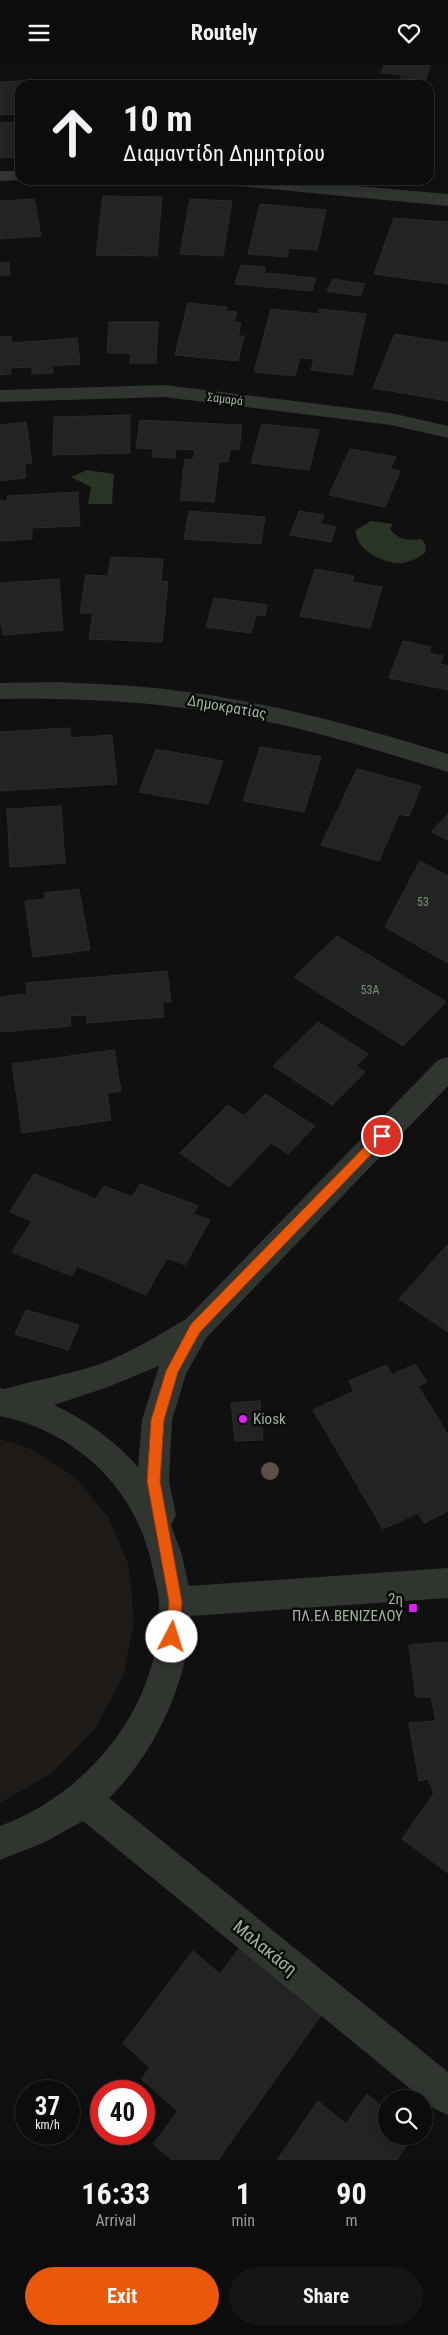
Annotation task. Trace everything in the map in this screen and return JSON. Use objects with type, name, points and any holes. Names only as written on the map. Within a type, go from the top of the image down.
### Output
[{"type":"street","points":[[0,176],[15,175]]},
{"type":"street","points":[[283,185],[448,200]]},
{"type":"street","name":"Σαμαρά","points":[[0,396],[164,391],[391,419],[448,432]]},
{"type":"street","name":"Δημοκρατίας","points":[[0,691],[54,688],[133,692],[204,702],[310,722],[382,741],[448,763]]},
{"type":"street","points":[[2,1402],[54,1393],[102,1378],[151,1356],[196,1328],[448,1067]]},
{"type":"street","points":[[0,1843],[29,1833],[83,1799],[123,1756],[153,1708],[171,1655],[175,1602],[153,1481],[157,1420],[172,1371],[196,1328]]},
{"type":"street","points":[[2,1402],[46,1416],[86,1437],[113,1461],[146,1502],[165,1543]]},
{"type":"street","points":[[175,1602],[448,1583]]},
{"type":"street","name":"Μαλακάση","points":[[83,1799],[448,2096]]},
{"type":"shaded area","points":[[87,470],[114,474],[112,504],[88,504],[91,487],[71,477]]},
{"type":"shaded area","points":[[371,521],[393,524],[390,529],[400,538],[408,540],[421,539],[426,545],[425,553],[403,563],[380,559],[372,555],[360,544],[356,530]]},
{"type":"shaded area","points":[[0,1439],[31,1449],[75,1477],[109,1518],[129,1566],[134,1621],[123,1677],[95,1729],[52,1773],[0,1803]]},
{"type":"building","points":[[384,65],[430,65],[426,80],[401,79],[402,75],[381,73]]},
{"type":"building","points":[[15,81],[15,114],[0,115],[0,82]]},
{"type":"building","points":[[15,122],[15,157],[0,158],[0,123]]},
{"type":"building","points":[[103,196],[162,197],[157,256],[96,255]]},
{"type":"building","points":[[34,199],[41,236],[0,239],[0,201]]},
{"type":"building","points":[[190,199],[232,201],[223,256],[180,254]]},
{"type":"building","points":[[260,204],[326,210],[317,250],[289,248],[287,257],[248,254]]},
{"type":"building","points":[[394,218],[448,222],[448,284],[374,274]]},
{"type":"building","points":[[9,262],[10,275],[0,275],[0,263]]},
{"type":"building","points":[[241,265],[265,267],[264,273],[316,278],[312,291],[235,284]]},
{"type":"building","points":[[333,279],[365,284],[360,296],[327,291]]},
{"type":"building","points":[[188,303],[227,307],[226,311],[237,312],[234,322],[241,323],[238,336],[244,336],[238,361],[175,355]]},
{"type":"building","points":[[271,309],[318,314],[319,309],[366,314],[352,375],[311,370],[314,359],[300,358],[295,376],[254,372]]},
{"type":"building","points":[[109,322],[158,322],[156,363],[130,363],[131,353],[107,353]]},
{"type":"building","points":[[395,334],[448,343],[448,401],[373,388]]},
{"type":"building","points":[[11,336],[12,343],[77,338],[80,364],[52,366],[53,373],[32,374],[32,367],[10,368],[11,374],[0,375],[0,337]]},
{"type":"building","points":[[130,415],[130,453],[53,455],[54,417]]},
{"type":"building","points":[[140,420],[242,425],[239,450],[230,449],[228,462],[219,462],[214,502],[180,500],[185,459],[193,460],[195,450],[176,449],[175,458],[152,457],[153,449],[136,448]]},
{"type":"building","points":[[26,422],[32,463],[24,464],[26,478],[0,481],[0,425]]},
{"type":"building","points":[[262,424],[319,430],[309,470],[251,463]]},
{"type":"building","points":[[350,449],[396,457],[390,469],[400,471],[385,507],[329,495]]},
{"type":"building","points":[[78,492],[80,526],[32,528],[32,539],[0,541],[0,501],[8,501],[7,496]]},
{"type":"building","points":[[189,511],[265,517],[261,544],[184,539]]},
{"type":"building","points":[[299,511],[324,515],[320,524],[336,527],[331,542],[290,535]]},
{"type":"building","points":[[111,557],[163,559],[161,581],[168,582],[162,642],[89,639],[93,613],[80,613],[86,575],[108,576]]},
{"type":"building","points":[[315,569],[354,576],[352,582],[382,587],[370,628],[300,616]]},
{"type":"building","points":[[59,579],[63,630],[3,635],[0,619],[0,583]]},
{"type":"building","points":[[214,598],[267,605],[265,616],[256,615],[251,633],[206,627]]},
{"type":"building","points":[[403,641],[431,647],[429,653],[443,656],[440,664],[448,666],[448,690],[389,678]]},
{"type":"building","points":[[70,728],[70,738],[112,735],[117,784],[0,791],[0,732]]},
{"type":"building","points":[[260,747],[321,757],[304,812],[243,801]]},
{"type":"building","points":[[156,749],[223,761],[208,804],[139,792]]},
{"type":"building","points":[[357,769],[421,786],[409,816],[399,814],[379,861],[321,845]]},
{"type":"building","points":[[61,806],[65,863],[10,867],[7,809]]},
{"type":"building","points":[[448,814],[448,840],[431,832]]},
{"type":"building","points":[[420,861],[448,876],[448,963],[385,927]]},
{"type":"building","points":[[79,889],[90,950],[33,957],[25,901],[45,899],[45,893]]},
{"type":"building","points":[[337,936],[446,1002],[403,1046],[294,977]]},
{"type":"building","points":[[167,971],[171,1002],[162,1002],[164,1017],[87,1023],[87,1015],[70,1016],[71,1026],[0,1032],[0,997],[27,994],[26,983]]},
{"type":"building","points":[[318,1022],[368,1054],[356,1066],[365,1072],[332,1105],[273,1066]]},
{"type":"building","points":[[114,1050],[121,1091],[107,1093],[111,1120],[22,1133],[12,1064]]},
{"type":"building","points":[[265,1094],[315,1126],[288,1154],[271,1143],[229,1187],[180,1153],[228,1105],[244,1116]]},
{"type":"building","points":[[34,1174],[96,1199],[104,1186],[132,1197],[140,1184],[198,1206],[193,1214],[210,1220],[185,1265],[167,1258],[146,1295],[77,1266],[72,1276],[12,1252],[32,1221],[10,1212]]},
{"type":"building","points":[[448,1244],[448,1332],[399,1299]]},
{"type":"building","points":[[26,1310],[79,1325],[68,1350],[15,1334]]},
{"type":"building","points":[[415,1364],[427,1382],[418,1386],[448,1435],[448,1511],[424,1523],[418,1513],[383,1529],[313,1410],[354,1391],[349,1381],[386,1365],[392,1375]]},
{"type":"building","points":[[260,1401],[263,1440],[235,1441],[231,1403]]},
{"type":"building","points":[[448,1642],[448,1873],[402,1839],[434,1793],[428,1779],[419,1781],[409,1723],[436,1721],[431,1697],[416,1697],[409,1645]]},
{"type":"building","points":[[244,1942],[325,2010],[218,2160],[172,2160],[154,2145],[178,2111],[155,2091],[155,2080],[141,2079],[150,2068],[123,2043],[193,1951],[220,1974]]},
{"type":"building","points":[[367,2094],[378,2103],[378,2145],[406,2145],[397,2160],[277,2160],[318,2101],[346,2124]]},
{"type":"place","name":"Kiosk","points":[[243,1419]]},
{"type":"place","name":"2η ΠΛ.ΕΛ.ΒΕΝΙΖΕΛΟΥ","points":[[413,1608]]},
{"type":"route","points":[[172,1637],[175,1602],[153,1481],[157,1420],[172,1371],[196,1328],[382,1136]]}]
